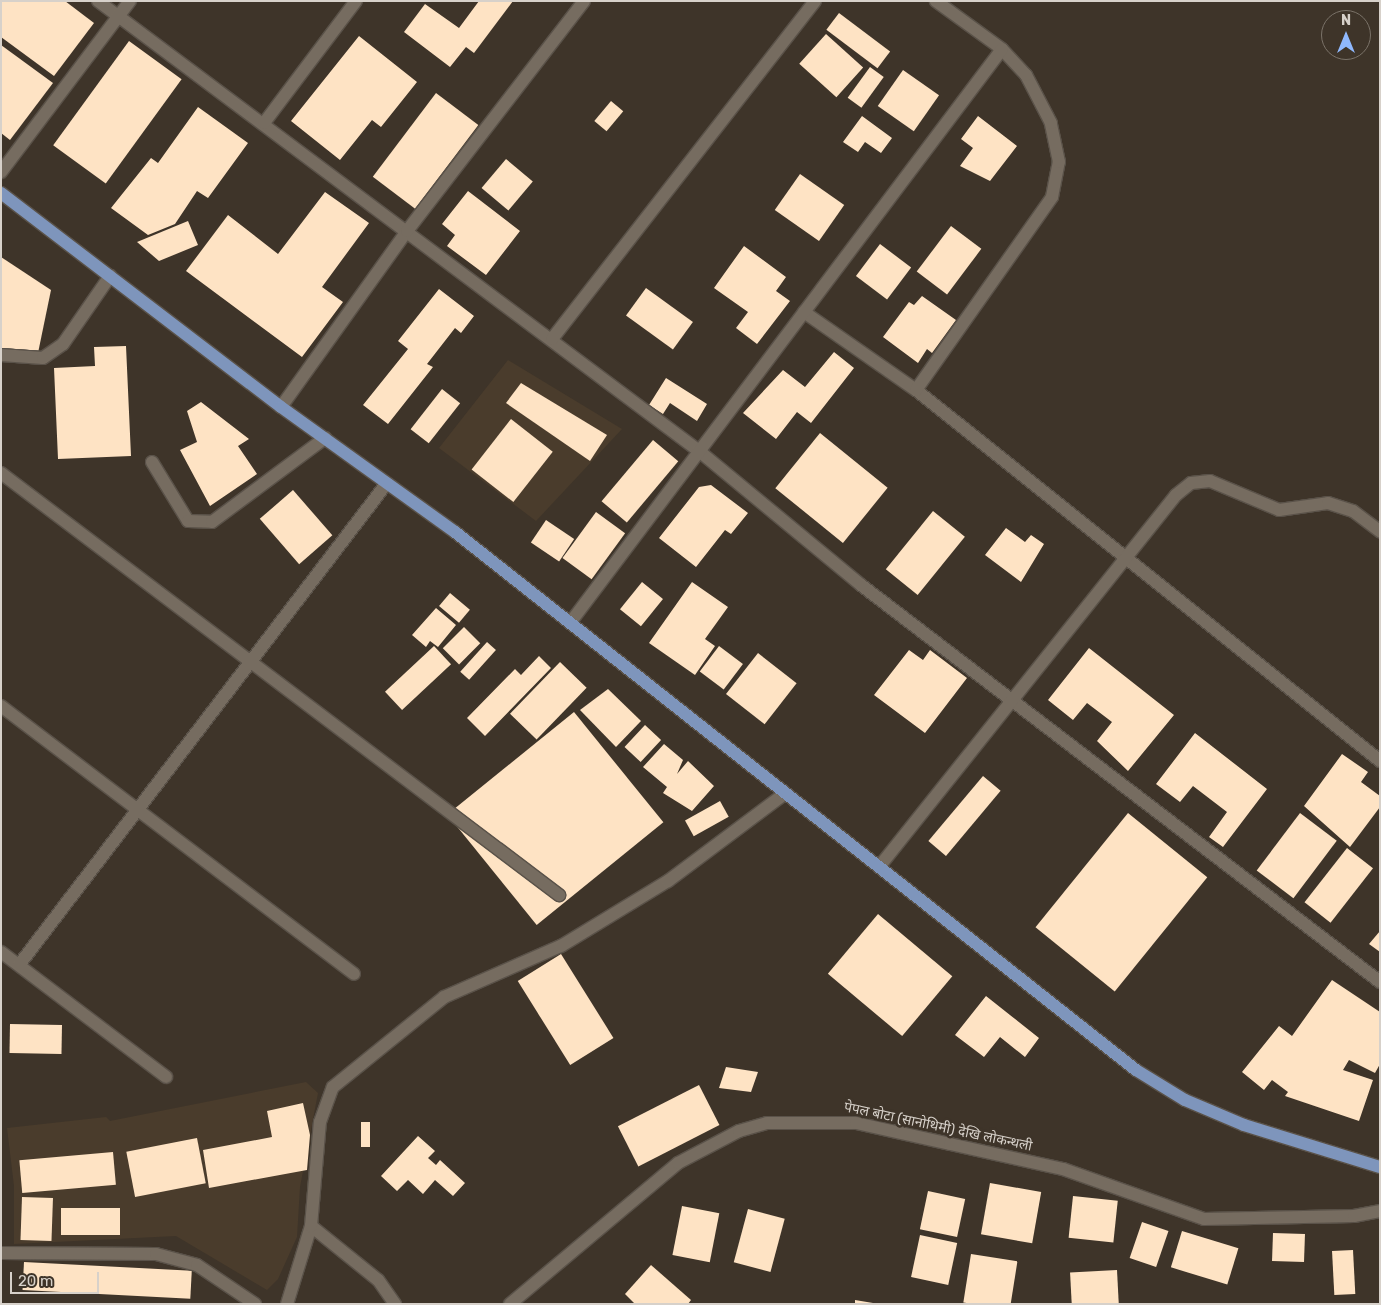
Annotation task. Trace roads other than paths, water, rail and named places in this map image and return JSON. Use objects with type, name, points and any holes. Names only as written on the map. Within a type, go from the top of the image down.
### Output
[{"type":"main road","points":[[1,192],[281,407],[387,483],[570,623],[782,795],[879,867],[1136,1070],[1185,1100],[1244,1125],[1380,1167]]},
{"type":"street","points":[[98,1],[264,123],[699,451],[861,585],[1380,982]]},
{"type":"street","points":[[1,172],[130,1]]},
{"type":"street","points":[[264,123],[356,1]]},
{"type":"street","points":[[281,407],[407,231],[584,1]]},
{"type":"street","points":[[552,340],[815,1]]},
{"type":"street","points":[[916,390],[1052,197],[1057,182],[1059,162],[1041,98],[1002,50],[936,1]]},
{"type":"street","points":[[570,623],[1002,50]]},
{"type":"street","points":[[1,355],[43,358],[56,349],[110,276]]},
{"type":"street","points":[[804,312],[916,390],[1380,761]]},
{"type":"street","points":[[152,462],[188,521],[212,522],[325,438]]},
{"type":"street","points":[[1,473],[559,895]]},
{"type":"street","points":[[879,867],[1015,702],[1176,495],[1191,484],[1210,482],[1279,510],[1328,503],[1353,511],[1380,531]]},
{"type":"street","points":[[19,965],[387,483]]},
{"type":"street","points":[[1,706],[354,974]]},
{"type":"street","points":[[287,1304],[311,1226],[320,1122],[333,1087],[444,997],[561,946],[668,881],[782,795]]},
{"type":"street","points":[[1,952],[166,1077]]},
{"type":"street","name":"पेपल बोटा (सानोथिमी) देखि लोकन्थली","points":[[510,1304],[678,1163],[739,1131],[783,1122],[856,1123],[1063,1169],[1204,1219],[1354,1216],[1380,1212]]},
{"type":"street","points":[[311,1226],[378,1280],[396,1304]]},
{"type":"street","points":[[1,1253],[156,1254],[197,1265],[255,1304]]}]
